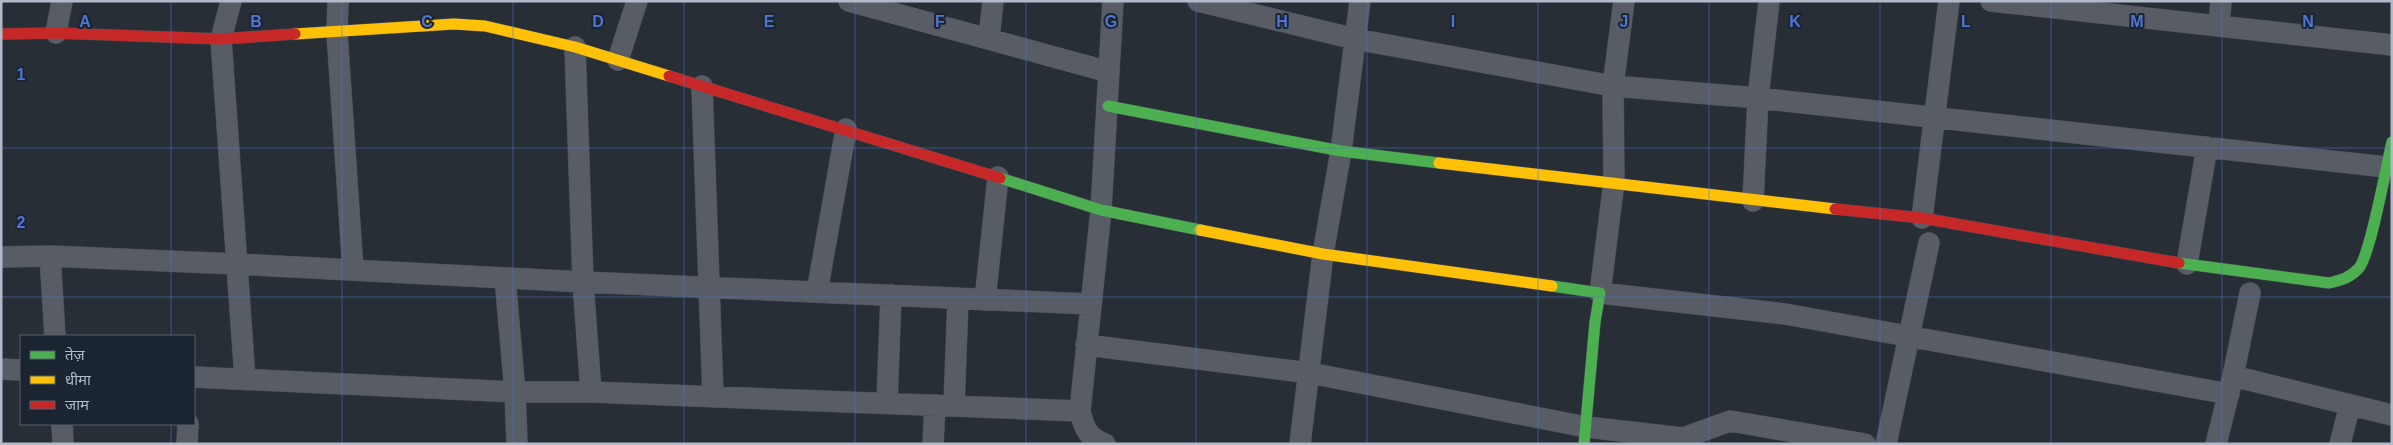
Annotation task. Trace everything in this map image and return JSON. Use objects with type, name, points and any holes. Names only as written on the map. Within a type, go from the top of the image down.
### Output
[{"type":"street","points":[[56,33],[62,1]]},
{"type":"street","points":[[231,1],[221,39],[245,379]]},
{"type":"street","points":[[338,1],[337,33],[353,270]]},
{"type":"street","points":[[618,60],[638,1]]},
{"type":"street","points":[[849,1],[1109,72]]},
{"type":"street","points":[[989,40],[993,1]]},
{"type":"street","points":[[1105,444],[1095,440],[1084,430],[1080,411],[1101,210],[1113,1]]},
{"type":"street","points":[[1198,1],[1355,39],[1613,86],[1758,98],[2386,167]]},
{"type":"street","points":[[1300,444],[1323,254],[1341,151],[1360,1]]},
{"type":"street","points":[[1585,436],[1595,322],[1614,182],[1613,86],[1624,1]]},
{"type":"street","points":[[1754,200],[1758,98],[1769,1]]},
{"type":"street","points":[[1922,218],[1949,1]]},
{"type":"street","points":[[1991,1],[2392,45]]},
{"type":"street","points":[[2218,26],[2221,1]]},
{"type":"street","points":[[1,34],[56,33],[221,39],[454,24],[485,26],[574,47],[618,60],[998,176],[1101,210],[1323,254],[1600,293],[1785,314],[2231,385],[2350,405],[2392,415]]},
{"type":"street","points":[[574,47],[583,282],[591,392]]},
{"type":"street","points":[[702,86],[713,397]]},
{"type":"street","points":[[1108,106],[1341,151],[1922,218],[2187,264],[2329,283],[2346,279],[2360,267],[2368,249],[2392,142]]},
{"type":"street","points":[[817,292],[846,130]]},
{"type":"street","points":[[2187,264],[2207,147]]},
{"type":"street","points":[[985,300],[998,176]]},
{"type":"street","points":[[1886,444],[1929,243]]},
{"type":"street","points":[[50,256],[56,335]]},
{"type":"street","points":[[1,258],[50,256],[709,288],[1090,304]]},
{"type":"street","points":[[505,278],[515,392],[517,444]]},
{"type":"street","points":[[2216,444],[2231,385],[2250,293]]},
{"type":"street","points":[[887,403],[891,296]]},
{"type":"street","points":[[933,444],[944,406],[958,299]]},
{"type":"street","points":[[1086,345],[1310,373],[1585,436],[1683,438],[1730,421],[1865,444]]},
{"type":"street","points":[[1,369],[20,370]]},
{"type":"street","points":[[195,377],[515,392],[591,392],[1080,411]]},
{"type":"street","points":[[2340,444],[2350,405]]},
{"type":"street","points":[[62,425],[63,444]]},
{"type":"street","points":[[187,444],[188,425]]},
{"type":"traffic: fast","points":[[1108,106],[1341,151],[1439,163]]},
{"type":"traffic: fast","points":[[2179,263],[2329,283],[2349,276],[2359,268],[2364,259],[2378,208],[2392,142]]},
{"type":"traffic: fast","points":[[1000,178],[1101,210],[1200,230]]},
{"type":"traffic: fast","points":[[1552,286],[1600,293],[1595,322],[1584,444]]},
{"type":"traffic: slow","points":[[295,34],[454,24],[485,26],[575,47],[669,76]]},
{"type":"traffic: slow","points":[[1439,163],[1835,209]]},
{"type":"traffic: slow","points":[[1200,230],[1323,254],[1552,286]]},
{"type":"traffic: jam","points":[[1,34],[56,33],[221,39],[295,34]]},
{"type":"traffic: jam","points":[[669,76],[1000,178]]},
{"type":"traffic: jam","points":[[1835,209],[1922,218],[2179,263]]}]
